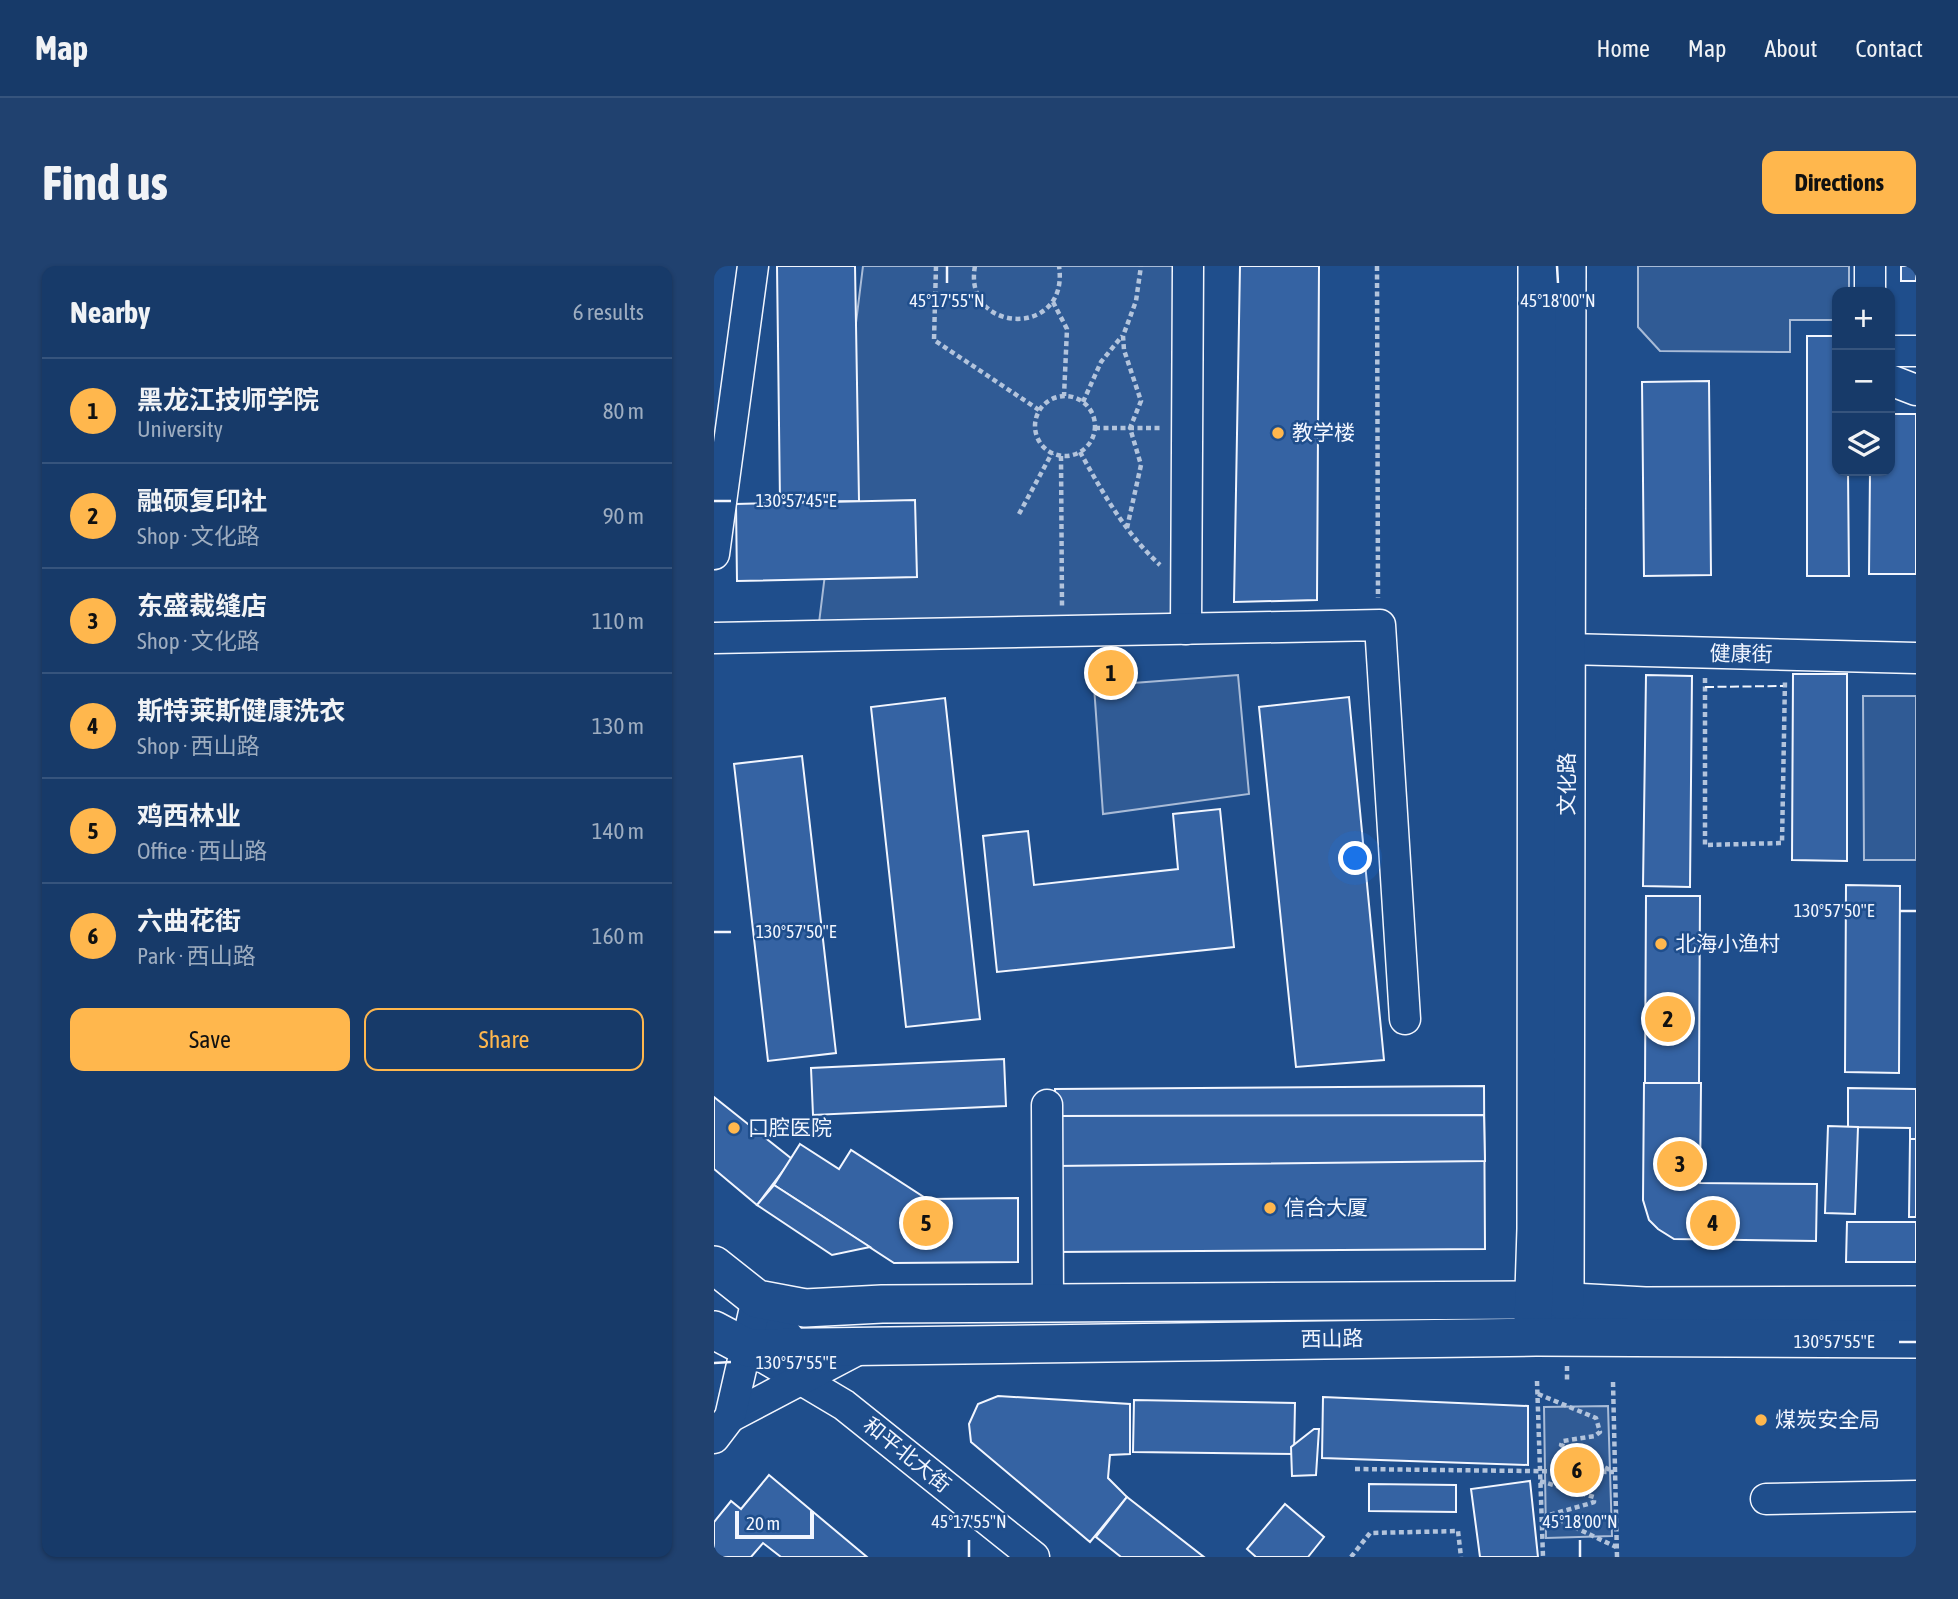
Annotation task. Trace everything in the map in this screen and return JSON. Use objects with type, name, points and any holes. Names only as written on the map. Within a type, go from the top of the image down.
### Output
[{"type":"main road","name":"文化路","points":[[1537,266],[1557,626]]},
{"type":"main road","name":"文化路","points":[[1550,1301],[1557,626],[1567,266]]},
{"type":"main road","name":"和平北大街","points":[[714,1265],[792,1338]]},
{"type":"main road","name":"西山路","points":[[792,1338],[882,1304],[1550,1301],[1645,1306],[1916,1305]]},
{"type":"main road","points":[[1534,1337],[1550,1301]]},
{"type":"main road","name":"西山路","points":[[731,1339],[792,1338],[867,1345],[1534,1337],[1916,1339]]},
{"type":"street","points":[[714,554],[753,266]]},
{"type":"street","points":[[1186,629],[1188,266]]},
{"type":"street","points":[[1870,266],[1870,287]]},
{"type":"street","points":[[1895,351],[1916,351]]},
{"type":"street","points":[[1895,382],[1916,390]]},
{"type":"street","points":[[714,638],[1380,625],[1405,1019]]},
{"type":"street","name":"健康街","points":[[1557,626],[1704,653],[1916,658]]},
{"type":"street","points":[[1047,1105],[1048,1303]]},
{"type":"street","points":[[722,1427],[731,1339],[792,1338]]},
{"type":"street","points":[[722,1427],[792,1338]]},
{"type":"street","name":"和平北大街","points":[[792,1338],[845,1405],[1034,1557]]},
{"type":"street","points":[[1766,1499],[1916,1496]]},
{"type":"path","points":[[936,266],[934,340],[1039,410]]},
{"type":"path","points":[[975,266],[974,284],[979,298],[989,309],[1002,317],[1030,318],[1052,302],[1059,290],[1059,266]]},
{"type":"path","points":[[1083,402],[1101,362],[1123,336],[1136,301],[1141,266]]},
{"type":"path","points":[[1377,266],[1377,574]]},
{"type":"path","points":[[1052,302],[1067,329],[1064,396]]},
{"type":"path","points":[[1123,336],[1124,350],[1141,401],[1130,428],[1141,465],[1127,528]]},
{"type":"path","points":[[1064,396],[1083,402],[1090,409],[1095,428],[1088,446],[1080,452],[1061,456],[1052,453],[1037,439],[1035,430],[1039,410],[1054,398],[1064,396]]},
{"type":"path","points":[[1095,428],[1187,428]]},
{"type":"path","points":[[1080,452],[1109,504],[1142,548],[1186,589]]},
{"type":"path","points":[[1019,514],[1052,453]]},
{"type":"path","points":[[1061,456],[1062,631]]},
{"type":"path","points":[[1704,653],[1705,845],[1783,843],[1785,655]]},
{"type":"path","points":[[1537,1381],[1543,1557]]},
{"type":"path","points":[[1613,1382],[1617,1557]]},
{"type":"path","points":[[1538,1394],[1596,1418],[1600,1432],[1595,1436],[1563,1441],[1561,1445],[1614,1472]]},
{"type":"path","points":[[1355,1469],[1614,1472]]},
{"type":"path","points":[[1540,1481],[1594,1497],[1594,1502],[1549,1515],[1616,1547]]},
{"type":"path","points":[[1351,1557],[1370,1533],[1458,1531],[1461,1557]]},
{"type":"shaded area","points":[[863,266],[1178,266],[1174,619],[819,623]]},
{"type":"shaded area","points":[[1638,266],[1849,266],[1849,287],[1832,287],[1832,320],[1790,320],[1790,352],[1660,351],[1638,327]]},
{"type":"shaded area","points":[[1238,675],[1249,794],[1103,814],[1094,686]]},
{"type":"shaded area","points":[[1863,696],[1916,696],[1916,860],[1864,860]]},
{"type":"shaded area","points":[[1608,1406],[1612,1536],[1546,1538],[1544,1407]]},
{"type":"building","points":[[777,266],[855,266],[859,501],[780,502]]},
{"type":"building","name":"教学楼","points":[[1240,266],[1319,266],[1317,600],[1234,602]]},
{"type":"building","points":[[1901,266],[1916,266],[1916,281],[1901,281]]},
{"type":"building","points":[[1807,336],[1832,336],[1832,476],[1848,476],[1849,576],[1807,576]]},
{"type":"building","points":[[1709,381],[1711,575],[1644,576],[1642,382]]},
{"type":"building","points":[[1895,414],[1916,414],[1916,574],[1869,574],[1870,476],[1895,476]]},
{"type":"building","points":[[915,500],[917,577],[737,581],[736,504]]},
{"type":"building","points":[[1793,674],[1847,674],[1847,861],[1792,860]]},
{"type":"building","points":[[1646,675],[1692,676],[1690,887],[1643,886]]},
{"type":"building","points":[[1349,697],[1384,1060],[1296,1067],[1259,707]]},
{"type":"building","points":[[945,698],[980,1019],[906,1027],[871,707]]},
{"type":"building","points":[[802,756],[836,1053],[768,1061],[734,764]]},
{"type":"building","points":[[1220,809],[1234,947],[997,972],[983,836],[1028,831],[1034,885],[1178,869],[1173,814]]},
{"type":"building","points":[[1846,885],[1900,886],[1899,1073],[1845,1072]]},
{"type":"building","points":[[1646,896],[1700,896],[1699,1083],[1645,1083]]},
{"type":"building","points":[[1004,1059],[1006,1106],[813,1115],[811,1068]]},
{"type":"building","points":[[1644,1083],[1701,1083],[1700,1183],[1817,1184],[1816,1241],[1674,1239],[1658,1229],[1649,1220],[1643,1200]]},
{"type":"building","name":"信合大厦","points":[[1484,1086],[1485,1249],[1056,1252],[1055,1089]]},
{"type":"building","points":[[1848,1088],[1916,1089],[1916,1139],[1910,1139],[1910,1128],[1848,1127]]},
{"type":"building","name":"口腔医院","points":[[714,1097],[792,1159],[757,1205],[714,1169]]},
{"type":"building","points":[[1484,1115],[1485,1161],[1055,1166],[1055,1116]]},
{"type":"building","points":[[1828,1126],[1858,1127],[1855,1214],[1825,1213]]},
{"type":"building","points":[[1910,1139],[1916,1139],[1916,1217],[1909,1217]]},
{"type":"building","points":[[800,1144],[839,1169],[851,1150],[927,1199],[1018,1198],[1018,1262],[894,1263],[774,1185]]},
{"type":"building","points":[[774,1185],[870,1247],[832,1255],[757,1205]]},
{"type":"building","points":[[1847,1222],[1916,1222],[1916,1262],[1846,1262]]},
{"type":"building","points":[[998,1396],[1130,1404],[1130,1454],[1110,1455],[1108,1478],[1127,1497],[1090,1542],[971,1442],[969,1424],[978,1404]]},
{"type":"building","points":[[1323,1397],[1528,1406],[1528,1465],[1322,1458]]},
{"type":"building","points":[[1134,1400],[1295,1403],[1294,1454],[1133,1452]]},
{"type":"building","points":[[1314,1429],[1319,1429],[1316,1475],[1292,1476],[1291,1447]]},
{"type":"building","points":[[769,1475],[867,1557],[781,1557],[763,1543],[751,1557],[714,1557],[714,1522],[731,1501],[741,1509]]},
{"type":"building","points":[[1530,1481],[1538,1557],[1480,1557],[1471,1489]]},
{"type":"building","points":[[1369,1484],[1456,1485],[1456,1512],[1369,1511]]},
{"type":"building","points":[[1127,1497],[1204,1557],[1121,1557],[1096,1537]]},
{"type":"building","points":[[1285,1504],[1324,1537],[1308,1557],[1256,1557],[1247,1549]]},
{"type":"fence","points":[[1705,687],[1783,686]]},
{"type":"place","name":"教学楼","points":[[1278,433]]},
{"type":"place","name":"黑龙江技师学院","points":[[1111,673]]},
{"type":"place","name":"北海小渔村","points":[[1661,944]]},
{"type":"place","name":"融硕复印社","points":[[1668,1019]]},
{"type":"place","name":"口腔医院","points":[[734,1128]]},
{"type":"place","name":"东盛裁缝店","points":[[1680,1164]]},
{"type":"place","name":"信合大厦","points":[[1270,1208]]},
{"type":"place","name":"鸡西林业","points":[[926,1223]]},
{"type":"place","name":"斯特莱斯健康洗衣","points":[[1713,1223]]},
{"type":"place","name":"煤炭安全局","points":[[1761,1420]]},
{"type":"place","name":"六曲花街","points":[[1577,1470]]}]
